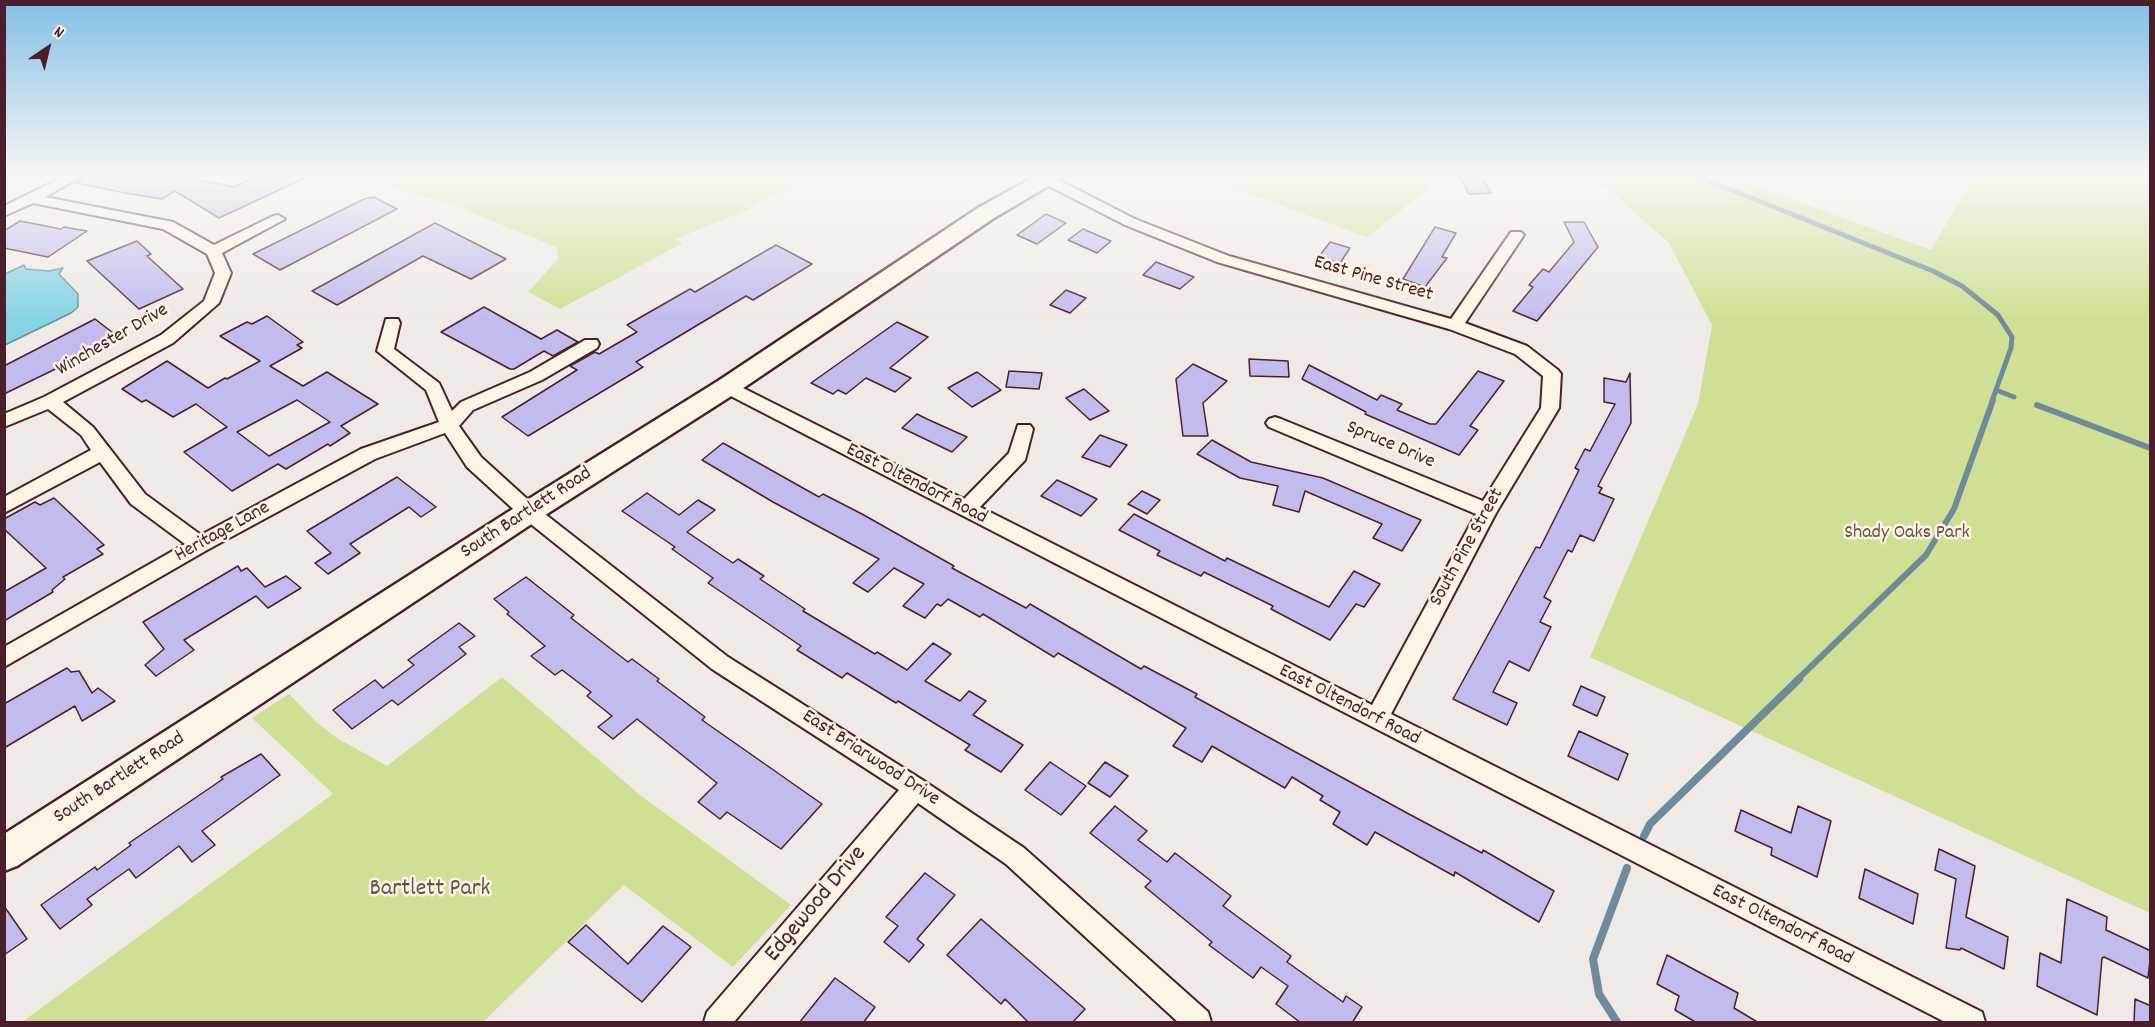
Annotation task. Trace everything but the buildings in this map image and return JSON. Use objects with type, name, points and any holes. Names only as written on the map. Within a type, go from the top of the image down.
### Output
[{"type":"main road","name":"South Bartlett Road","points":[[4,854],[529,512],[727,387],[970,224]]},
{"type":"street","points":[[162,224],[214,251],[268,224]]},
{"type":"street","name":"East Pine Street","points":[[1135,224],[1223,259],[1455,325],[1521,350],[1552,374]]},
{"type":"street","points":[[1455,325],[1516,235]]},
{"type":"street","name":"Winchester Drive","points":[[4,422],[50,401],[167,339],[211,303],[223,273],[214,251]]},
{"type":"street","name":"East Briarwood Drive","points":[[392,323],[385,351],[433,387],[449,425],[474,462],[529,512],[720,663],[916,788],[1015,856],[1198,1023]]},
{"type":"street","points":[[449,425],[467,406],[536,376],[591,344]]},
{"type":"street","name":"South Pine Street","points":[[1376,720],[1487,511],[1550,408],[1552,374]]},
{"type":"street","name":"East Oltendorf Road","points":[[727,387],[1972,1023]]},
{"type":"street","points":[[50,401],[87,431],[138,499],[200,545]]},
{"type":"street","name":"Spruce Drive","points":[[1275,423],[1487,511]]},
{"type":"street","name":"Heritage Lane","points":[[4,658],[200,545],[368,454],[449,425]]},
{"type":"street","points":[[966,510],[1018,455],[1024,429]]},
{"type":"street","points":[[4,506],[103,453]]},
{"type":"street","name":"Edgewood Drive","points":[[717,1023],[916,788]]},
{"type":"green space","points":[[500,224],[712,224],[675,239],[683,243],[560,309],[528,292],[558,259],[557,247]]},
{"type":"green space","points":[[1331,224],[1384,224],[1367,237]]},
{"type":"green space","name":"Shady Oaks Park","points":[[1647,224],[1859,224],[1931,250],[1946,224],[2150,224],[2150,913],[1590,657],[1698,404],[1712,325],[1669,243]]},
{"type":"green space","name":"Bartlett Park","points":[[502,677],[640,795],[791,905],[733,967],[624,885],[483,1022],[22,1022],[333,794],[252,718],[289,694],[317,723],[337,738],[387,766]]},
{"type":"water","points":[[24,265],[26,269],[49,271],[63,268],[59,274],[78,294],[78,307],[71,313],[5,345],[5,274]]},
{"type":"waterway","points":[[1816,224],[1933,271],[1962,286],[1998,315],[2012,337],[2011,348],[1992,401]]},
{"type":"waterway","points":[[1996,390],[2014,397]]},
{"type":"waterway","points":[[1797,680],[1926,555],[1954,509],[1993,400]]},
{"type":"waterway","points":[[2037,405],[2150,448]]},
{"type":"waterway","points":[[1644,836],[1650,824],[1799,679]]},
{"type":"waterway","points":[[1617,1022],[1599,994],[1593,959],[1627,868]]}]
